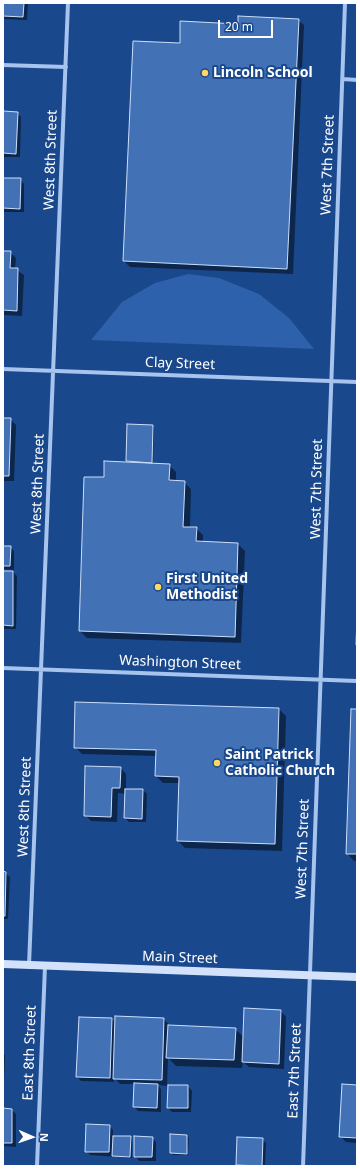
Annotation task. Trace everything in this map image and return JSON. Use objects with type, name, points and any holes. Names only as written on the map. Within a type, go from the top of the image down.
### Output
[{"type":"main road","name":"Main Street","points":[[3,964],[357,978]]},
{"type":"street","name":"West 8th Street","points":[[29,965],[68,3]]},
{"type":"street","name":"West 7th Street","points":[[309,976],[345,3]]},
{"type":"street","points":[[3,65],[66,67]]},
{"type":"street","points":[[342,79],[357,80]]},
{"type":"street","name":"Clay Street","points":[[3,369],[357,382]]},
{"type":"street","name":"Washington Street","points":[[3,668],[357,680]]},
{"type":"street","name":"East 8th Street","points":[[37,1166],[45,966]]},
{"type":"street","name":"East 7th Street","points":[[303,1166],[309,976]]},
{"type":"shaded area","points":[[188,274],[219,278],[259,294],[289,318],[314,349],[91,340],[122,302],[155,283]]},
{"type":"building","points":[[3,3],[24,3],[23,17],[3,16]]},
{"type":"building","points":[[238,16],[299,19],[287,269],[123,261],[133,41],[180,43],[180,21],[238,24]]},
{"type":"building","points":[[3,111],[18,112],[16,154],[3,153]]},
{"type":"building","points":[[3,178],[21,178],[20,209],[3,208]]},
{"type":"building","points":[[3,251],[11,251],[10,268],[18,268],[17,311],[3,310]]},
{"type":"building","points":[[3,418],[11,418],[9,476],[3,476]]},
{"type":"building","points":[[127,424],[153,425],[152,463],[126,461]]},
{"type":"building","name":"First United Methodist","points":[[104,461],[170,464],[169,480],[185,481],[183,527],[197,527],[196,541],[238,543],[235,637],[79,631],[84,477],[104,477]]},
{"type":"building","points":[[3,546],[11,546],[10,566],[3,566]]},
{"type":"building","points":[[3,571],[13,571],[13,626],[3,625]]},
{"type":"building","points":[[357,616],[357,645],[356,645]]},
{"type":"building","name":"Saint Patrick Catholic Church","points":[[75,702],[279,708],[275,844],[177,841],[179,777],[155,776],[156,750],[74,748]]},
{"type":"building","points":[[351,709],[357,709],[357,854],[346,854]]},
{"type":"building","points":[[85,766],[121,767],[120,788],[112,788],[111,817],[84,816]]},
{"type":"building","points":[[125,789],[143,789],[142,819],[124,818]]},
{"type":"building","points":[[3,871],[6,872],[5,916],[3,916]]},
{"type":"building","points":[[244,1008],[281,1010],[279,1064],[242,1062]]},
{"type":"building","points":[[115,1016],[164,1018],[162,1080],[113,1079]]},
{"type":"building","points":[[79,1017],[112,1018],[110,1078],[76,1077]]},
{"type":"building","points":[[168,1025],[236,1028],[234,1060],[166,1058]]},
{"type":"building","points":[[134,1083],[158,1084],[157,1108],[133,1107]]},
{"type":"building","points":[[342,1084],[357,1085],[357,1138],[339,1137]]},
{"type":"building","points":[[168,1085],[188,1085],[188,1108],[167,1108]]},
{"type":"building","points":[[3,1108],[12,1109],[12,1143],[3,1143]]},
{"type":"building","points":[[86,1124],[110,1125],[109,1152],[85,1152]]},
{"type":"building","points":[[170,1134],[187,1135],[187,1154],[170,1153]]},
{"type":"building","points":[[113,1136],[131,1136],[130,1157],[112,1156]]},
{"type":"building","points":[[134,1136],[153,1137],[152,1157],[134,1157]]},
{"type":"building","points":[[237,1137],[263,1138],[262,1166],[236,1165]]},
{"type":"place","name":"Lincoln School","points":[[205,73]]},
{"type":"place","name":"First United Methodist","points":[[158,587]]},
{"type":"place","name":"Saint Patrick Catholic Church","points":[[217,763]]}]
